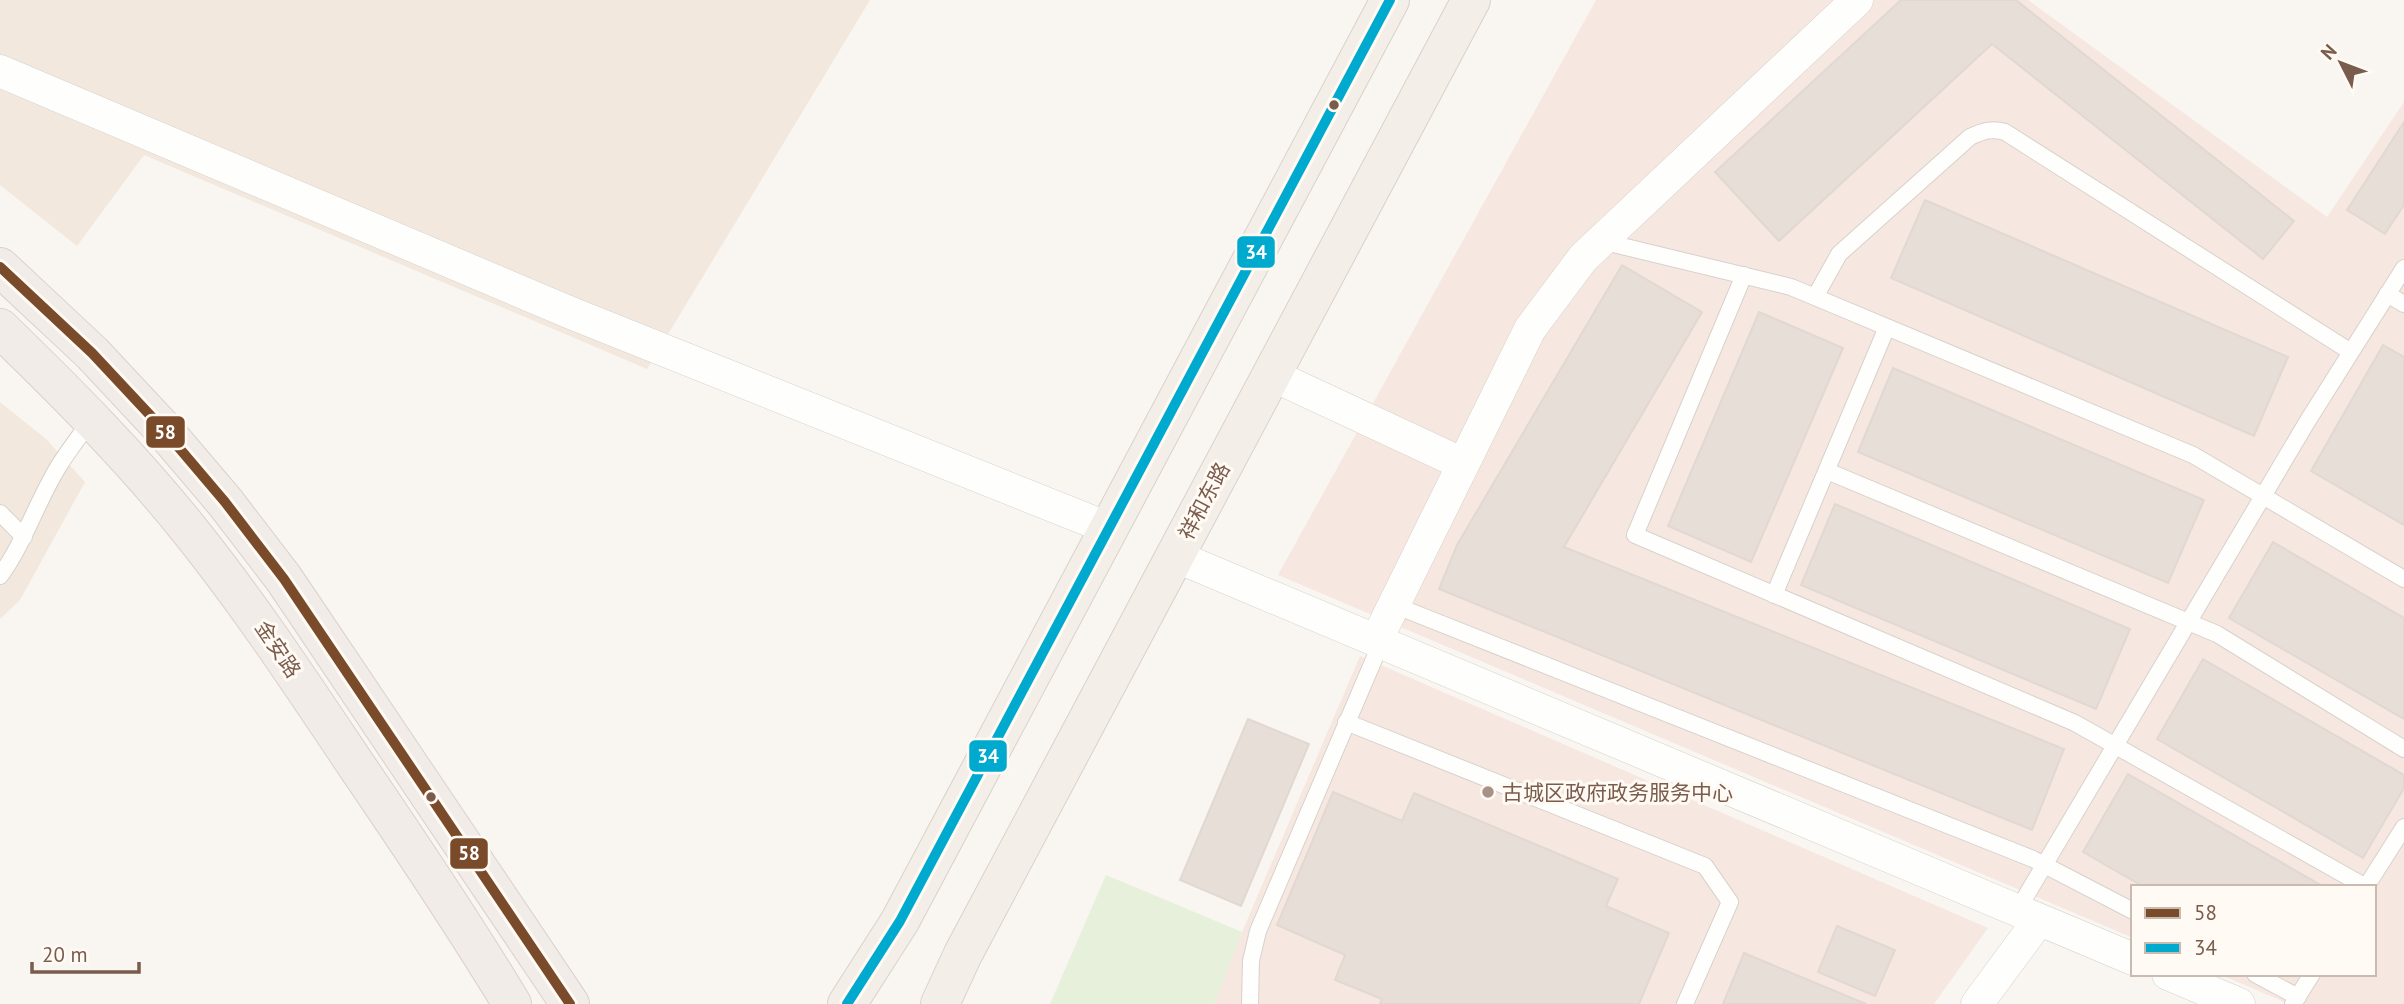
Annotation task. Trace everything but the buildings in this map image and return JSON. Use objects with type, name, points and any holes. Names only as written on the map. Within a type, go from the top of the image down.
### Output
[{"type":"highway","points":[[0,267],[92,353],[163,429],[242,524],[292,590],[570,1004]]},
{"type":"highway","name":"金安路","points":[[0,328],[92,419],[190,531],[247,605],[375,793],[512,1004]]},
{"type":"main road","points":[[847,1004],[900,921],[1390,0]]},
{"type":"main road","name":"祥和东路","points":[[940,1004],[969,942],[1471,0]]},
{"type":"street","points":[[1378,642],[1530,329],[1583,258],[1857,0]]},
{"type":"street","points":[[0,71],[571,313],[1108,528]]},
{"type":"street","points":[[1272,375],[1463,464]]},
{"type":"street","points":[[1175,556],[2131,958]]},
{"type":"street","points":[[1977,1004],[2028,916]]},
{"type":"street","points":[[2173,976],[2239,1004]]},
{"type":"lane","points":[[1815,297],[1839,254],[1970,137],[1986,130],[1995,130],[2005,132],[2351,352]]},
{"type":"lane","points":[[1601,241],[1791,287],[2193,455],[2404,579]]},
{"type":"lane","points":[[2028,916],[2045,865],[2263,496],[2404,268]]},
{"type":"lane","points":[[1744,275],[1635,536],[2075,723],[2362,885]]},
{"type":"lane","points":[[2388,294],[2404,304]]},
{"type":"lane","points":[[1774,595],[1888,327]]},
{"type":"lane","points":[[0,576],[18,551],[58,468],[92,419]]},
{"type":"lane","points":[[1827,471],[2217,634],[2404,749]]},
{"type":"lane","points":[[0,513],[24,537]]},
{"type":"lane","points":[[1394,605],[2045,865],[2131,910]]},
{"type":"lane","points":[[1250,1004],[1251,961],[1258,931],[1378,642]]},
{"type":"lane","points":[[1346,722],[1705,866],[1730,902],[1685,1004]]},
{"type":"lane","points":[[2367,885],[2404,827]]},
{"type":"lane","points":[[2258,976],[2295,1000],[2311,976]]},
{"type":"shaded area","points":[[0,0],[870,0],[647,369],[144,155],[77,246],[0,185]]},
{"type":"shaded area","points":[[1596,0],[2028,0],[2327,217],[2404,102],[2404,1004],[2289,1004],[2224,976],[2376,976],[2376,885],[2131,885],[2131,937],[1278,575]]},
{"type":"shaded area","points":[[0,402],[46,439],[85,482],[20,600],[0,619]]},
{"type":"shaded area","name":"古城区政府政务服务中心","points":[[1360,656],[1988,928],[1934,1004],[1214,1004]]},
{"type":"green space","points":[[1106,875],[1242,932],[1214,1004],[1050,1004]]},
{"type":"transit line","name":"34","points":[[847,1004],[900,921],[1390,0]]},
{"type":"transit line","name":"58","points":[[0,267],[92,353],[163,429],[225,502],[284,579],[570,1004]]},
{"type":"place","name":"古城区政府政务服务中心","points":[[1488,792]]}]
